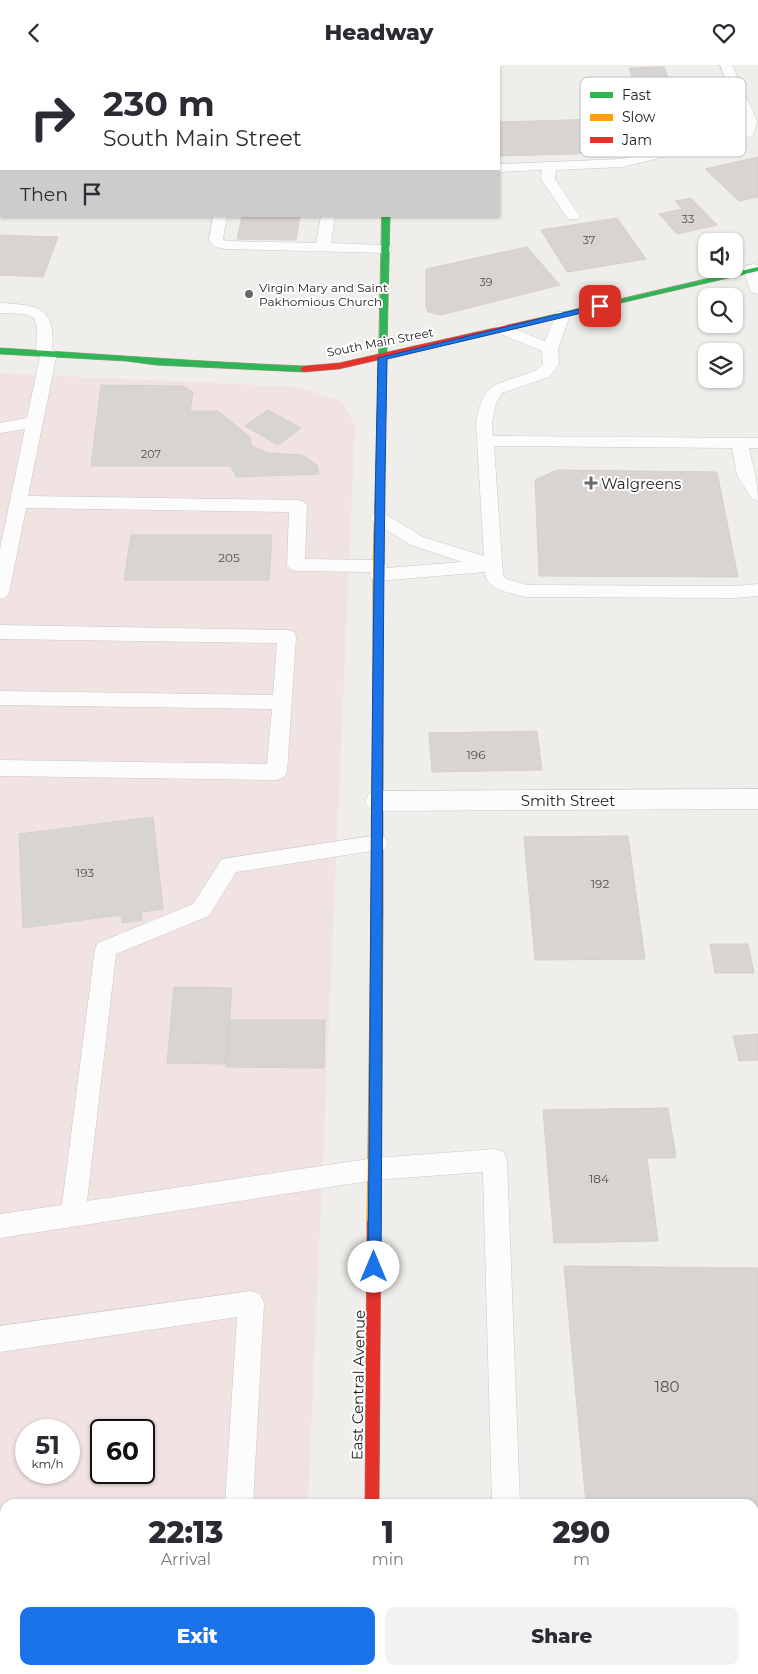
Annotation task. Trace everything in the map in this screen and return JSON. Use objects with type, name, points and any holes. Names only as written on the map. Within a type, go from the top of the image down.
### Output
[{"type":"main road","name":"East Central Avenue","points":[[372,1499],[378,843],[378,570],[386,217]]},
{"type":"main road","name":"South Main Street","points":[[0,351],[126,357],[156,363],[294,370],[339,366],[383,358],[562,315],[756,276]]},
{"type":"street","name":"Smith Street","points":[[378,801],[758,799]]},
{"type":"lane","points":[[726,65],[731,77]]},
{"type":"lane","points":[[746,112],[750,121],[748,133],[746,133]]},
{"type":"lane","points":[[500,168],[622,163],[647,157]]},
{"type":"lane","points":[[548,166],[548,179],[573,216]]},
{"type":"lane","points":[[220,217],[216,239],[218,243],[225,245],[385,249]]},
{"type":"lane","points":[[323,248],[328,217]]},
{"type":"lane","points":[[0,307],[30,308],[37,312],[44,320],[46,334],[46,353],[35,422],[0,593]]},
{"type":"lane","points":[[562,315],[550,349],[550,364],[543,374],[496,390],[488,403],[484,423],[494,576],[500,583],[526,591],[734,592],[758,590]]},
{"type":"lane","points":[[502,329],[550,349]]},
{"type":"lane","points":[[0,428],[35,422]]},
{"type":"lane","points":[[486,441],[758,443]]},
{"type":"lane","points":[[739,442],[746,475],[758,495]]},
{"type":"lane","points":[[20,502],[298,506],[296,565],[378,570],[493,565]]},
{"type":"lane","points":[[379,518],[417,541],[493,565]]},
{"type":"lane","points":[[0,632],[287,637],[277,772],[0,768]]},
{"type":"lane","points":[[0,698],[282,702]]},
{"type":"lane","points":[[73,1215],[106,949],[201,910],[229,865],[378,843]]},
{"type":"lane","points":[[0,1226],[375,1169],[495,1160],[506,1499]]},
{"type":"lane","points":[[0,1339],[250,1303],[239,1499]]},
{"type":"shaded area","points":[[0,373],[297,387],[342,401],[355,425],[308,1499],[0,1499]]},
{"type":"building","points":[[664,67],[668,77],[632,77],[629,68]]},
{"type":"building","points":[[580,120],[580,154],[500,156],[500,122]]},
{"type":"building","points":[[758,157],[758,197],[739,201],[705,169]]},
{"type":"building","points":[[691,198],[717,225],[677,234],[659,214],[682,209],[675,201]]},
{"type":"building","points":[[242,217],[300,217],[296,240],[237,239]]},
{"type":"building","points":[[617,218],[646,259],[567,272],[541,230]]},
{"type":"building","points":[[0,235],[58,237],[43,277],[0,275]]},
{"type":"building","points":[[527,247],[560,285],[441,315],[428,312],[426,307],[426,269]]},
{"type":"building","points":[[101,385],[182,386],[193,392],[190,411],[218,411],[250,437],[252,446],[268,453],[302,455],[317,465],[319,474],[236,477],[231,466],[91,466]]},
{"type":"building","points":[[268,410],[301,428],[278,445],[245,426]]},
{"type":"building","points":[[557,470],[717,472],[738,577],[539,576],[535,480]]},
{"type":"building","points":[[131,535],[272,535],[269,580],[124,580]]},
{"type":"building","points":[[537,731],[542,770],[432,772],[429,733]]},
{"type":"building","points":[[153,817],[163,909],[141,912],[142,920],[122,923],[121,915],[23,928],[19,834]]},
{"type":"building","points":[[628,836],[645,959],[535,960],[524,837]]},
{"type":"building","points":[[710,944],[748,944],[754,973],[715,973]]},
{"type":"building","points":[[174,987],[232,988],[226,1064],[167,1063]]},
{"type":"building","points":[[230,1020],[325,1020],[324,1068],[226,1067]]},
{"type":"building","points":[[758,1034],[758,1060],[739,1061],[733,1036]]},
{"type":"building","points":[[668,1108],[676,1158],[647,1158],[658,1241],[554,1243],[543,1110]]},
{"type":"building","points":[[564,1266],[758,1268],[758,1499],[586,1499]]},
{"type":"traffic: fast","points":[[382,394],[386,217]]},
{"type":"traffic: fast","points":[[539,320],[758,269]]},
{"type":"traffic: fast","points":[[0,351],[126,358],[156,362],[304,369]]},
{"type":"traffic: slow","points":[[378,703],[378,566],[382,394]]},
{"type":"traffic: slow","points":[[374,1222],[377,916]]},
{"type":"traffic: jam","points":[[304,369],[339,366],[539,320]]},
{"type":"traffic: jam","points":[[377,916],[378,703]]},
{"type":"traffic: jam","points":[[372,1499],[374,1222]]},
{"type":"place","name":"Virgin Mary and Saint Pakhomious Church","points":[[249,294]]},
{"type":"place","name":"Walgreens","points":[[591,483]]},
{"type":"route","points":[[374,1267],[378,566],[383,358],[600,306]]}]
